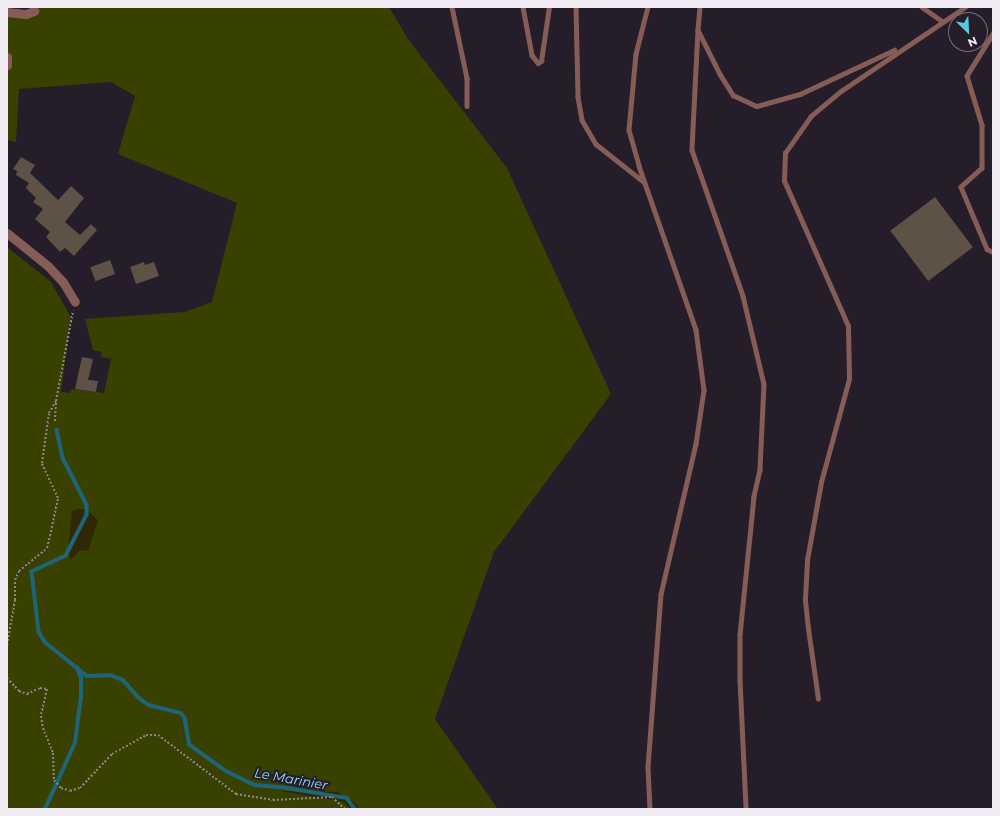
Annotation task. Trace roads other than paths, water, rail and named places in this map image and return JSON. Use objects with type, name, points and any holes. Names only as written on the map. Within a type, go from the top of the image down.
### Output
[{"type":"street","points":[[7,12],[26,14],[34,11]]},
{"type":"street","points":[[7,57],[7,65]]},
{"type":"street","points":[[7,232],[48,266],[63,282],[75,302]]},
{"type":"lane","points":[[452,7],[467,78],[467,106]]},
{"type":"lane","points":[[523,7],[532,55],[538,63],[541,61],[549,7]]},
{"type":"lane","points":[[576,7],[578,97],[582,120],[596,144],[644,182]]},
{"type":"lane","points":[[648,7],[634,68],[629,130],[644,182],[696,330],[704,390],[696,444],[661,594],[648,767],[650,809]]},
{"type":"lane","points":[[700,7],[692,150],[743,296],[764,384],[760,470],[754,497],[740,634],[746,809]]},
{"type":"lane","points":[[922,7],[942,21]]},
{"type":"lane","points":[[818,699],[805,600],[807,560],[821,482],[849,379],[848,326],[784,181],[785,153],[811,116],[841,91],[907,44],[964,7]]},
{"type":"lane","points":[[698,30],[733,95],[757,106],[800,94],[907,44]]},
{"type":"lane","points":[[993,34],[967,76],[982,125],[982,168],[961,187],[987,249],[993,252]]},
{"type":"waterway","name":"Le Marinier","points":[[57,430],[63,458],[87,505],[87,515],[66,556],[32,572],[39,632],[45,642],[87,676],[110,675],[123,680],[139,698],[149,705],[181,713],[185,718],[190,745],[226,771],[255,785],[287,788],[347,798],[355,809]]},
{"type":"waterway","points":[[45,809],[75,743],[81,696],[81,678],[77,668]]}]
